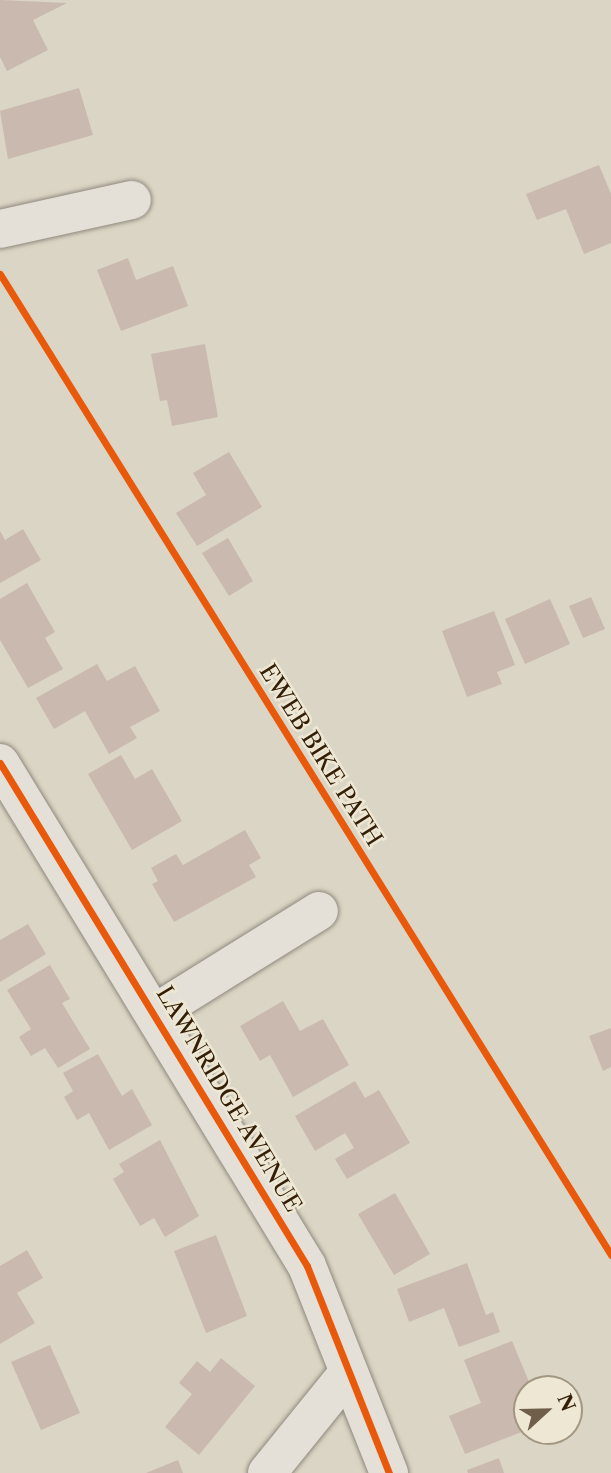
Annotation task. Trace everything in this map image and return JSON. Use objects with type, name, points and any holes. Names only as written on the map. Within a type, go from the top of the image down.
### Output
[{"type":"street","points":[[0,229],[132,200]]},
{"type":"street","name":"LAWNRIDGE AVENUE","points":[[0,763],[155,1013],[306,1266],[389,1473]]},
{"type":"street","points":[[155,1013],[319,911]]},
{"type":"street","points":[[267,1473],[348,1373]]},
{"type":"building","points":[[0,0],[67,3],[33,20],[48,50],[7,71],[0,57]]},
{"type":"building","points":[[79,88],[93,135],[8,159],[0,111]]},
{"type":"building","points":[[599,165],[611,194],[611,243],[584,254],[566,209],[537,220],[526,194]]},
{"type":"building","points":[[128,258],[136,280],[173,266],[188,306],[121,331],[97,270]]},
{"type":"building","points":[[205,344],[218,417],[172,426],[167,400],[160,401],[151,354]]},
{"type":"building","points":[[229,452],[262,507],[197,546],[176,513],[206,495],[193,473]]},
{"type":"building","points":[[23,529],[41,560],[0,583],[0,531],[5,540]]},
{"type":"building","points":[[228,538],[253,581],[229,596],[202,553]]},
{"type":"building","points":[[27,583],[55,632],[45,638],[63,669],[28,688],[0,640],[0,599]]},
{"type":"building","points":[[591,597],[605,629],[583,638],[569,606]]},
{"type":"building","points":[[550,599],[570,644],[525,664],[505,619]]},
{"type":"building","points":[[494,611],[515,665],[497,672],[502,684],[467,697],[442,631]]},
{"type":"building","points":[[97,664],[107,681],[135,666],[160,711],[130,727],[137,738],[109,754],[85,711],[54,729],[36,698]]},
{"type":"building","points":[[121,755],[135,779],[152,769],[182,821],[132,850],[88,774]]},
{"type":"building","points":[[245,830],[261,858],[249,865],[256,877],[174,922],[152,884],[158,881],[151,868],[176,854],[183,865]]},
{"type":"building","points":[[28,924],[46,954],[0,982],[0,940]]},
{"type":"building","points":[[50,965],[70,999],[62,1003],[90,1049],[58,1068],[45,1048],[31,1056],[19,1037],[31,1029],[7,990]]},
{"type":"building","points":[[283,1001],[300,1031],[323,1019],[349,1065],[293,1097],[270,1055],[260,1061],[240,1026]]},
{"type":"building","points":[[611,1028],[611,1067],[603,1071],[589,1036]]},
{"type":"building","points":[[98,1054],[122,1096],[132,1089],[152,1125],[109,1150],[89,1113],[77,1120],[64,1097],[73,1091],[63,1073]]},
{"type":"building","points":[[355,1081],[365,1098],[379,1090],[410,1143],[347,1179],[335,1159],[354,1148],[345,1133],[315,1151],[295,1116]]},
{"type":"building","points":[[160,1140],[199,1216],[165,1237],[154,1218],[140,1226],[113,1179],[124,1172],[119,1164]]},
{"type":"building","points":[[395,1193],[430,1254],[394,1275],[358,1214]]},
{"type":"building","points":[[216,1235],[247,1316],[206,1333],[174,1251]]},
{"type":"building","points":[[27,1250],[43,1278],[17,1293],[35,1323],[0,1344],[0,1266]]},
{"type":"building","points":[[467,1263],[486,1315],[493,1312],[500,1332],[459,1347],[444,1308],[409,1322],[397,1289]]},
{"type":"building","points":[[512,1341],[526,1375],[513,1375],[513,1435],[465,1454],[449,1416],[481,1403],[464,1360]]},
{"type":"building","points":[[50,1345],[80,1413],[41,1430],[11,1362]]},
{"type":"building","points":[[221,1358],[255,1386],[199,1455],[165,1427],[192,1394],[179,1383],[197,1361],[210,1372]]},
{"type":"building","points":[[499,1458],[504,1473],[468,1473],[467,1470]]},
{"type":"building","points":[[178,1460],[183,1473],[146,1473]]},
{"type":"cycle path","name":"EWEB BIKE PATH","points":[[0,274],[611,1255]]},
{"type":"cycle path","points":[[0,763],[307,1266],[389,1473]]}]
